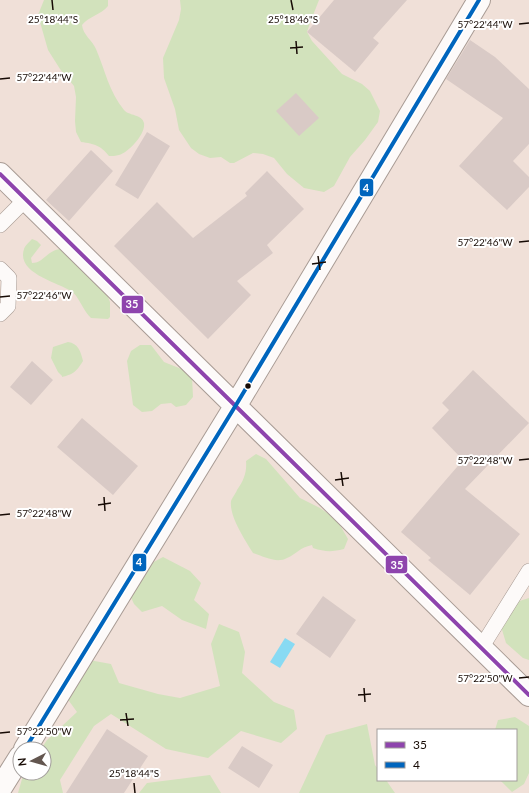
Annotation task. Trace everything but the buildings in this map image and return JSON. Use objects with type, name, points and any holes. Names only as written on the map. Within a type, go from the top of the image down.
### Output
[{"type":"street","points":[[30,741],[236,405],[479,0]]},
{"type":"street","points":[[0,174],[529,695]]},
{"type":"street","points":[[0,789],[12,770]]},
{"type":"lane","points":[[0,225],[26,199]]},
{"type":"lane","points":[[0,270],[9,278],[8,306],[0,314]]},
{"type":"lane","points":[[481,648],[529,571]]},
{"type":"green space","points":[[44,0],[108,0],[108,6],[105,9],[82,25],[84,32],[96,49],[111,88],[119,103],[126,112],[141,118],[144,123],[142,132],[136,142],[123,154],[109,156],[103,149],[97,146],[90,143],[81,142],[76,132],[76,97],[74,86],[60,69],[48,50],[38,15]]},
{"type":"green space","points":[[180,0],[319,0],[307,32],[312,41],[342,74],[362,84],[370,91],[380,111],[378,122],[350,157],[334,186],[324,192],[304,188],[287,174],[274,158],[263,154],[253,153],[234,163],[230,163],[221,157],[210,158],[199,154],[191,148],[179,130],[175,109],[164,78],[163,58],[179,20],[181,9]]},
{"type":"green space","points":[[32,239],[41,245],[31,258],[32,263],[40,261],[52,252],[61,249],[81,270],[94,279],[108,297],[110,302],[110,317],[108,319],[91,318],[74,293],[39,276],[26,264],[23,257],[24,249]]},
{"type":"green space","points":[[68,342],[77,346],[83,361],[74,372],[62,377],[51,358],[53,347]]},
{"type":"green space","points":[[140,345],[151,345],[164,362],[184,370],[192,377],[193,397],[186,405],[176,407],[171,403],[161,404],[152,411],[142,412],[133,405],[127,361],[131,351]]},
{"type":"green space","points":[[256,454],[266,459],[300,498],[320,508],[337,520],[348,539],[344,549],[325,551],[313,548],[312,545],[283,560],[274,560],[253,553],[232,514],[231,501],[242,483],[246,469],[246,461]]},
{"type":"green space","points":[[163,557],[190,571],[201,583],[194,600],[209,614],[206,629],[182,620],[162,606],[142,612],[134,604],[129,593],[148,565]]},
{"type":"green space","points":[[529,598],[529,660],[523,658],[506,643],[500,623],[510,604]]},
{"type":"green space","points":[[219,624],[239,632],[245,652],[242,673],[274,702],[294,710],[297,729],[281,743],[241,731],[208,758],[166,749],[111,714],[94,726],[60,780],[63,793],[18,793],[21,781],[52,781],[52,741],[46,741],[77,712],[64,694],[89,660],[111,664],[119,683],[158,694],[180,698],[220,686],[211,644]]},
{"type":"green space","points":[[515,717],[529,726],[529,773],[524,784],[512,792],[501,781],[517,781],[517,729],[495,729],[498,720]]},
{"type":"green space","points":[[367,724],[375,765],[377,768],[377,781],[387,781],[395,793],[299,793],[326,735]]},
{"type":"green space","points":[[210,775],[221,793],[139,793],[147,783]]},
{"type":"water","points":[[285,638],[295,644],[280,668],[270,662]]},
{"type":"transit line","name":"4","points":[[30,741],[236,405],[479,0]]},
{"type":"transit line","name":"35","points":[[0,174],[529,695]]}]
